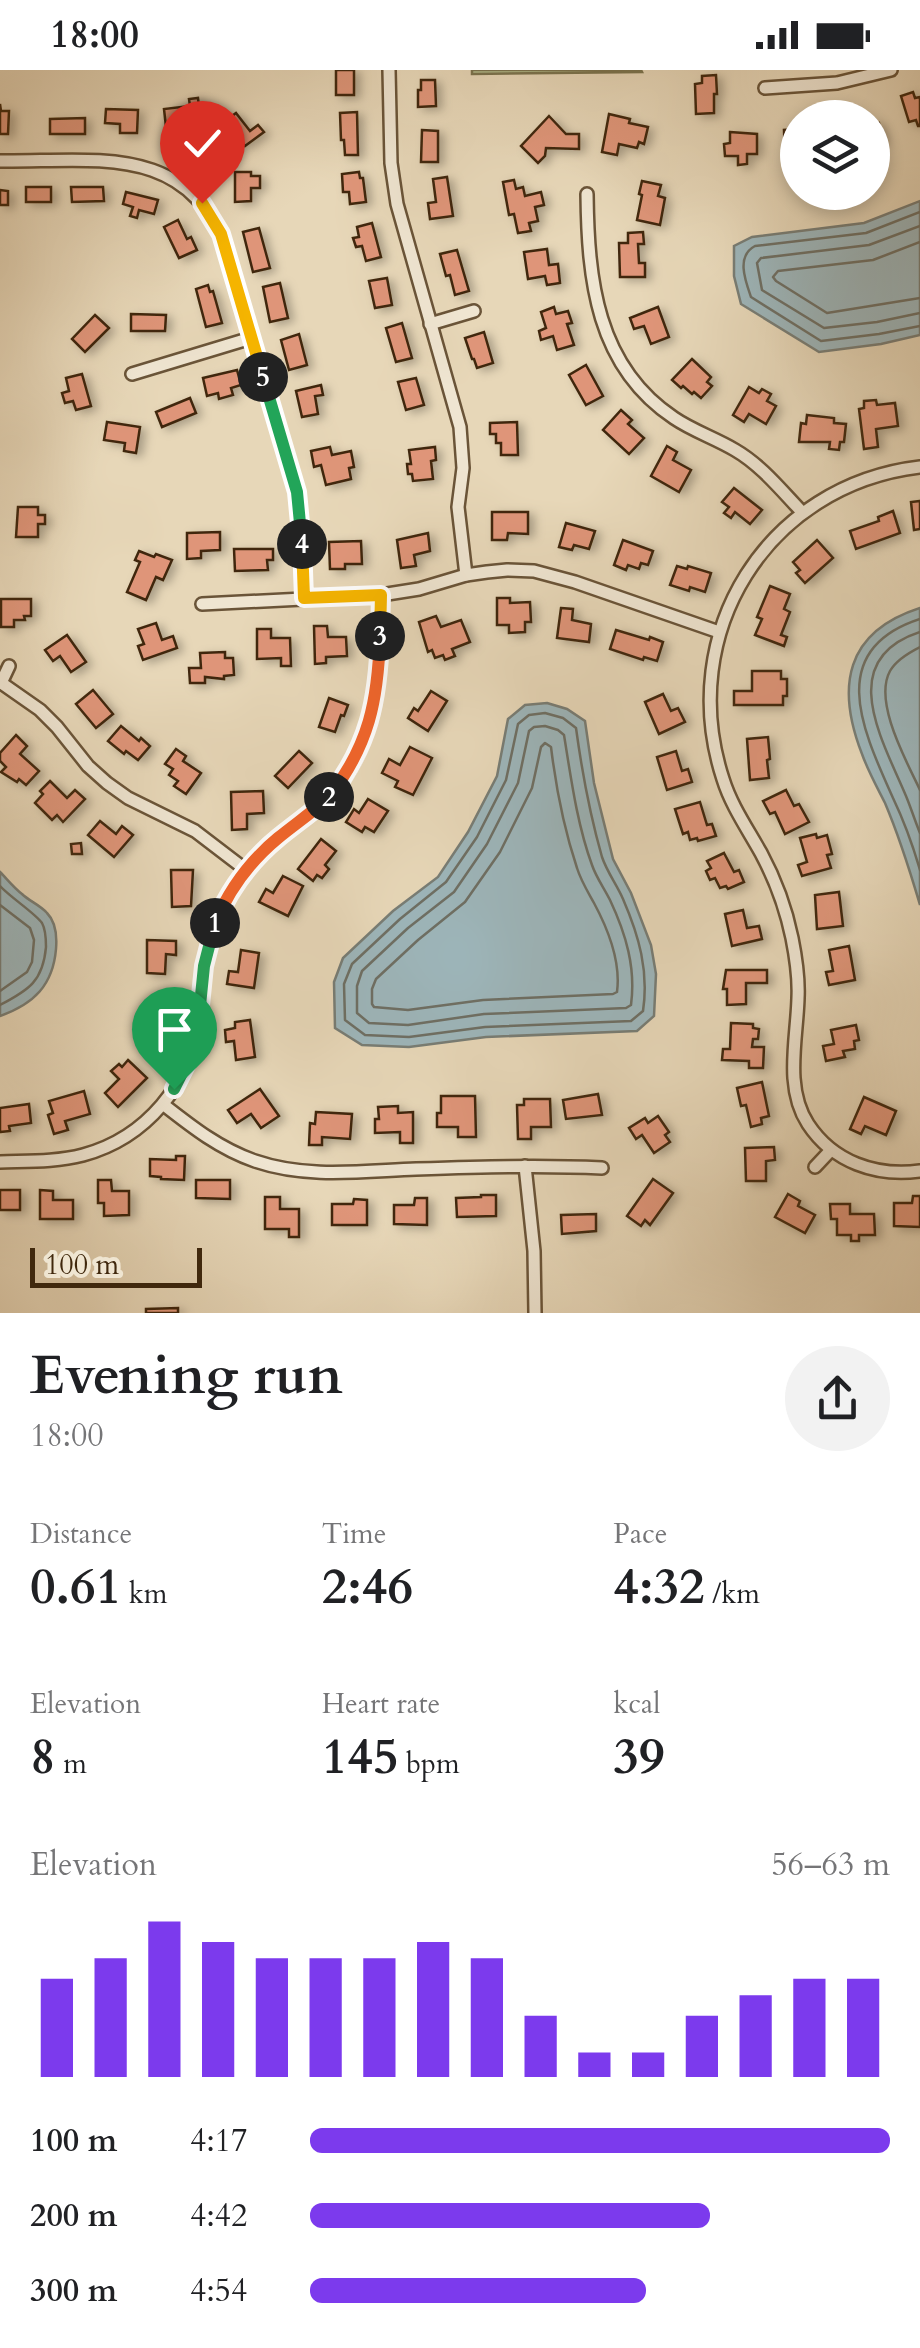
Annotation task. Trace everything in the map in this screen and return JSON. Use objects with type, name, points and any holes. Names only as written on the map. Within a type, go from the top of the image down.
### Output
[{"type":"street","points":[[390,70],[393,187],[462,442],[458,507],[466,575]]},
{"type":"street","points":[[765,88],[838,83],[891,70]]},
{"type":"street","points":[[0,161],[124,162],[158,171],[202,203],[221,234],[297,492],[304,598]]},
{"type":"street","points":[[182,185],[194,168]]},
{"type":"street","points":[[588,194],[588,247],[596,299],[608,336],[629,375],[674,419],[757,466],[802,512]]},
{"type":"street","points":[[430,324],[474,311]]},
{"type":"street","points":[[132,374],[251,338]]},
{"type":"street","points":[[920,468],[879,474],[850,485],[802,512],[780,531],[749,569],[732,599],[713,662],[710,696],[716,756],[732,804],[761,853],[792,937],[798,994],[793,1072],[807,1123],[831,1150],[846,1160],[885,1172],[920,1172]]},
{"type":"street","points":[[202,604],[381,595],[419,590],[466,575],[534,571],[556,575],[720,632]]},
{"type":"street","points":[[0,1162],[57,1160],[102,1149],[140,1127],[164,1104],[182,1074],[197,1035],[204,966],[213,929],[227,898],[246,870],[272,844],[327,799],[343,779],[366,735],[379,670],[381,595]]},
{"type":"street","points":[[9,666],[1,683],[40,710],[107,783],[128,798],[195,831],[246,870]]},
{"type":"street","points":[[164,1104],[234,1153],[282,1168],[332,1172],[525,1166],[602,1168]]},
{"type":"street","points":[[815,1167],[831,1150]]},
{"type":"street","points":[[525,1166],[534,1251],[535,1313]]},
{"type":"green space","points":[[472,70],[641,70],[642,72],[472,74]]},
{"type":"water","points":[[920,201],[920,335],[819,352],[741,304],[734,276],[734,246],[752,237],[864,223]]},
{"type":"water","points":[[920,608],[920,905],[895,828],[864,760],[854,729],[849,685],[862,647],[895,618]]},
{"type":"water","points":[[547,703],[567,709],[585,721],[594,783],[613,859],[651,945],[656,974],[654,1016],[637,1031],[486,1037],[409,1047],[362,1045],[335,1028],[334,982],[343,958],[393,911],[438,877],[468,832],[497,776],[508,719],[525,705]]},
{"type":"water","points":[[0,872],[47,913],[56,940],[51,973],[40,992],[23,1006],[0,1016]]},
{"type":"building","points":[[336,70],[354,70],[354,95],[336,95]]},
{"type":"building","points":[[716,75],[714,113],[696,114],[695,84],[702,83],[702,76]]},
{"type":"building","points":[[421,80],[435,80],[436,106],[418,107]]},
{"type":"building","points":[[913,92],[915,98],[920,97],[920,126],[916,120],[909,122],[901,96]]},
{"type":"building","points":[[198,98],[201,123],[166,127],[164,109],[190,106],[189,99]]},
{"type":"building","points":[[0,104],[1,111],[9,111],[8,134],[0,134]]},
{"type":"building","points":[[106,109],[138,110],[137,133],[120,133],[120,124],[105,123]]},
{"type":"building","points":[[357,112],[358,155],[345,155],[340,113]]},
{"type":"building","points":[[236,113],[250,131],[258,125],[264,132],[245,146],[237,135],[228,141],[217,127]]},
{"type":"building","points":[[609,114],[648,127],[644,144],[639,142],[637,148],[619,144],[617,155],[602,152]]},
{"type":"building","points":[[549,116],[566,134],[579,134],[579,149],[546,148],[538,163],[521,146]]},
{"type":"building","points":[[85,118],[85,134],[50,134],[50,119]]},
{"type":"building","points":[[422,130],[438,131],[438,162],[421,162]]},
{"type":"building","points":[[730,132],[757,134],[757,154],[747,154],[747,164],[738,165],[738,156],[725,156],[724,144],[730,143]]},
{"type":"building","points":[[235,172],[260,176],[260,188],[251,188],[251,201],[235,202]]},
{"type":"building","points":[[359,172],[366,202],[350,204],[349,192],[343,192],[342,174]]},
{"type":"building","points":[[447,177],[453,216],[430,219],[428,203],[436,202],[433,179]]},
{"type":"building","points":[[514,180],[516,189],[523,187],[525,196],[541,192],[544,205],[535,207],[538,221],[529,223],[531,231],[518,233],[514,214],[509,215],[503,182]]},
{"type":"building","points":[[642,181],[661,185],[658,196],[665,198],[660,225],[637,220]]},
{"type":"building","points":[[26,187],[51,187],[51,202],[26,202]]},
{"type":"building","points":[[71,187],[103,187],[104,201],[72,202]]},
{"type":"building","points":[[0,190],[8,191],[8,205],[0,205]]},
{"type":"building","points":[[126,192],[158,200],[154,214],[139,210],[137,218],[130,216],[133,207],[123,204]]},
{"type":"building","points":[[178,220],[197,250],[179,258],[164,227]]},
{"type":"building","points":[[372,223],[381,257],[366,261],[362,246],[356,247],[353,238],[359,237],[357,227]]},
{"type":"building","points":[[259,228],[270,268],[253,272],[243,232]]},
{"type":"building","points":[[643,232],[644,244],[638,244],[645,277],[620,277],[619,243],[628,243],[628,233]]},
{"type":"building","points":[[547,249],[549,265],[558,264],[560,283],[547,285],[545,276],[528,279],[524,252]]},
{"type":"building","points":[[457,250],[469,291],[455,295],[440,254]]},
{"type":"building","points":[[387,278],[392,305],[375,308],[369,281]]},
{"type":"building","points":[[280,283],[288,318],[270,322],[263,287]]},
{"type":"building","points":[[208,285],[222,323],[206,327],[196,289]]},
{"type":"building","points":[[554,307],[556,314],[568,311],[572,323],[567,324],[574,345],[557,350],[553,336],[541,340],[539,331],[546,328],[541,312]]},
{"type":"building","points":[[658,307],[669,337],[651,344],[644,326],[634,329],[630,318]]},
{"type":"building","points":[[131,314],[166,315],[165,331],[131,331]]},
{"type":"building","points":[[95,315],[109,328],[85,352],[72,339]]},
{"type":"building","points":[[402,323],[412,358],[396,362],[386,328]]},
{"type":"building","points":[[484,332],[493,363],[477,368],[465,338]]},
{"type":"building","points":[[299,334],[307,365],[289,370],[281,340]]},
{"type":"building","points":[[692,359],[711,377],[707,382],[712,386],[701,398],[672,380]]},
{"type":"building","points":[[586,365],[603,396],[586,405],[569,375]]},
{"type":"building","points":[[237,370],[241,385],[231,388],[233,395],[219,399],[218,393],[207,396],[203,378]]},
{"type":"building","points":[[82,374],[91,406],[76,410],[73,401],[65,403],[62,393],[69,391],[66,378]]},
{"type":"building","points":[[416,378],[424,405],[406,410],[398,382]]},
{"type":"building","points":[[321,385],[323,395],[315,396],[318,414],[302,417],[296,391]]},
{"type":"building","points":[[749,387],[771,394],[767,401],[776,406],[766,424],[749,414],[744,422],[733,415]]},
{"type":"building","points":[[190,398],[196,413],[162,427],[156,412]]},
{"type":"building","points":[[876,400],[877,405],[895,403],[898,426],[876,429],[878,447],[864,449],[859,409],[864,408],[864,401]]},
{"type":"building","points":[[621,410],[632,420],[628,424],[644,438],[629,454],[603,430]]},
{"type":"building","points":[[807,415],[834,418],[834,423],[846,424],[839,450],[829,449],[830,442],[799,442],[801,423],[806,424]]},
{"type":"building","points":[[107,422],[140,427],[136,453],[124,451],[125,443],[104,440]]},
{"type":"building","points":[[517,422],[518,455],[501,455],[501,443],[496,443],[496,434],[490,434],[490,423]]},
{"type":"building","points":[[667,446],[677,452],[673,460],[691,470],[679,492],[651,476]]},
{"type":"building","points":[[330,447],[332,455],[351,451],[351,479],[326,485],[321,465],[314,467],[311,451]]},
{"type":"building","points":[[435,447],[436,460],[431,461],[433,479],[413,481],[412,474],[408,474],[409,450]]},
{"type":"building","points":[[734,488],[762,510],[750,524],[735,512],[731,518],[724,513],[729,507],[722,502]]},
{"type":"building","points":[[920,501],[920,529],[914,530],[911,502]]},
{"type":"building","points":[[18,507],[38,507],[38,515],[45,515],[45,524],[38,524],[38,537],[16,537]]},
{"type":"building","points":[[893,511],[900,533],[856,549],[850,531],[879,521],[878,517]]},
{"type":"building","points":[[492,512],[528,512],[528,534],[508,533],[507,540],[492,540]]},
{"type":"building","points":[[566,523],[595,531],[589,549],[559,547]]},
{"type":"building","points":[[220,532],[220,550],[201,551],[201,558],[187,559],[187,533]]},
{"type":"building","points":[[428,533],[430,551],[414,555],[416,566],[401,568],[397,540]]},
{"type":"building","points":[[623,540],[653,551],[648,565],[641,563],[639,569],[628,565],[626,570],[614,565]]},
{"type":"building","points":[[817,540],[833,558],[805,583],[793,562]]},
{"type":"building","points":[[361,541],[362,564],[330,569],[329,542]]},
{"type":"building","points":[[234,549],[273,549],[273,560],[267,560],[268,570],[235,571]]},
{"type":"building","points":[[139,551],[172,560],[163,580],[156,577],[146,600],[127,592],[140,562],[135,560]]},
{"type":"building","points":[[677,566],[711,573],[705,592],[670,585]]},
{"type":"building","points":[[770,586],[790,594],[784,609],[790,612],[781,635],[787,637],[784,646],[755,635],[762,619],[757,617]]},
{"type":"building","points":[[497,598],[510,598],[510,603],[530,602],[531,622],[525,622],[525,632],[509,633],[509,625],[497,625]]},
{"type":"building","points":[[1,599],[31,599],[31,616],[14,620],[14,627],[1,627]]},
{"type":"building","points":[[561,608],[573,609],[572,620],[591,624],[589,642],[557,638]]},
{"type":"building","points":[[436,616],[441,627],[461,620],[470,642],[452,649],[455,656],[445,660],[443,655],[435,658],[432,650],[428,652],[419,622]]},
{"type":"building","points":[[156,623],[162,640],[173,636],[177,648],[143,660],[138,646],[144,644],[138,629]]},
{"type":"building","points":[[314,626],[327,626],[328,637],[346,637],[347,656],[326,657],[326,663],[315,664]]},
{"type":"building","points":[[257,629],[271,629],[271,638],[290,638],[291,666],[281,666],[281,658],[257,659]]},
{"type":"building","points":[[616,630],[663,642],[657,661],[610,649]]},
{"type":"building","points":[[67,635],[86,662],[71,672],[60,656],[53,661],[45,650]]},
{"type":"building","points":[[225,652],[225,658],[233,658],[234,675],[224,679],[205,677],[205,683],[190,683],[189,668],[201,668],[200,653]]},
{"type":"building","points":[[752,671],[781,671],[781,679],[787,679],[783,705],[734,705],[734,691],[752,691]]},
{"type":"building","points":[[93,690],[113,714],[96,728],[76,704]]},
{"type":"building","points":[[431,691],[447,701],[428,731],[408,718],[414,708],[418,711]]},
{"type":"building","points":[[663,694],[671,711],[678,708],[685,722],[659,734],[645,702]]},
{"type":"building","points":[[329,698],[348,705],[335,732],[319,727]]},
{"type":"building","points":[[121,726],[150,746],[138,760],[108,741]]},
{"type":"building","points":[[16,735],[27,746],[20,754],[39,771],[26,785],[1,772],[6,767],[0,761],[0,753]]},
{"type":"building","points":[[768,737],[769,778],[750,780],[747,739]]},
{"type":"building","points":[[410,747],[432,758],[413,795],[395,787],[398,781],[382,773],[389,759],[400,765]]},
{"type":"building","points":[[176,749],[186,756],[183,761],[201,773],[186,794],[174,786],[178,781],[169,775],[173,769],[165,764]]},
{"type":"building","points":[[299,751],[312,763],[288,788],[275,776]]},
{"type":"building","points":[[676,751],[682,771],[688,769],[692,782],[667,790],[657,757]]},
{"type":"building","points":[[50,781],[67,798],[75,790],[85,799],[63,822],[57,815],[52,820],[35,803]]},
{"type":"building","points":[[786,790],[809,822],[785,834],[775,812],[770,814],[763,801]]},
{"type":"building","points":[[263,791],[264,813],[247,814],[247,829],[232,830],[231,792]]},
{"type":"building","points":[[368,799],[388,811],[374,832],[365,827],[362,832],[346,822],[354,809],[359,813]]},
{"type":"building","points":[[700,802],[707,825],[712,824],[716,836],[690,840],[688,832],[683,834],[675,809]]},
{"type":"building","points":[[100,821],[116,834],[122,826],[133,835],[114,857],[88,835]]},
{"type":"building","points":[[816,834],[817,838],[827,835],[831,868],[802,876],[798,865],[807,862],[800,838]]},
{"type":"building","points":[[321,839],[336,851],[325,865],[329,869],[313,881],[298,869]]},
{"type":"building","points":[[81,843],[82,854],[72,854],[71,844]]},
{"type":"building","points":[[724,853],[744,882],[728,889],[720,888],[715,878],[710,880],[706,871],[711,868],[707,861]]},
{"type":"building","points":[[171,870],[193,870],[191,906],[172,907]]},
{"type":"building","points":[[283,876],[303,886],[288,916],[259,902],[266,889],[273,893]]},
{"type":"building","points":[[839,892],[843,926],[817,929],[815,895]]},
{"type":"building","points":[[743,910],[747,928],[759,926],[762,939],[732,946],[725,914]]},
{"type":"building","points":[[147,940],[176,941],[176,955],[166,954],[165,974],[147,973]]},
{"type":"building","points":[[849,946],[855,980],[829,985],[826,972],[833,971],[829,950]]},
{"type":"building","points":[[241,950],[259,953],[254,988],[227,984],[229,971],[238,972]]},
{"type":"building","points":[[726,970],[767,970],[767,983],[746,983],[746,1004],[727,1005],[727,989],[723,989]]},
{"type":"building","points":[[154,1007],[171,1012],[161,1048],[144,1043],[146,1033],[141,1032],[145,1017],[151,1019]]},
{"type":"building","points":[[250,1020],[255,1057],[236,1060],[234,1041],[226,1042],[225,1030],[235,1028],[235,1022]]},
{"type":"building","points":[[731,1023],[753,1024],[753,1028],[759,1029],[752,1047],[764,1047],[763,1068],[749,1068],[749,1061],[722,1060],[723,1049],[730,1049]]},
{"type":"building","points":[[856,1025],[859,1040],[854,1041],[855,1049],[843,1051],[845,1057],[826,1061],[823,1046],[834,1044],[831,1030]]},
{"type":"building","points":[[128,1060],[147,1078],[118,1107],[105,1093],[119,1079],[111,1071]]},
{"type":"building","points":[[762,1082],[769,1116],[761,1118],[762,1124],[751,1127],[737,1088]]},
{"type":"building","points":[[260,1089],[279,1116],[261,1128],[251,1114],[237,1123],[228,1110]]},
{"type":"building","points":[[84,1091],[90,1114],[65,1121],[68,1130],[54,1134],[48,1115],[53,1113],[49,1101]]},
{"type":"building","points":[[598,1094],[602,1115],[566,1119],[563,1100]]},
{"type":"building","points":[[441,1096],[475,1096],[476,1137],[458,1137],[458,1127],[437,1127]]},
{"type":"building","points":[[864,1097],[896,1111],[886,1135],[865,1126],[861,1134],[850,1129]]},
{"type":"building","points":[[524,1099],[550,1099],[551,1127],[531,1127],[531,1139],[518,1139],[517,1105],[524,1105]]},
{"type":"building","points":[[29,1104],[31,1123],[9,1126],[10,1131],[0,1132],[0,1108]]},
{"type":"building","points":[[398,1106],[398,1113],[413,1112],[413,1143],[400,1143],[400,1132],[375,1133],[378,1107]]},
{"type":"building","points":[[316,1112],[352,1114],[350,1139],[322,1137],[322,1145],[309,1145],[310,1123],[315,1124]]},
{"type":"building","points":[[658,1116],[669,1132],[665,1135],[670,1142],[654,1153],[642,1135],[636,1139],[629,1128],[645,1118],[648,1123]]},
{"type":"building","points":[[774,1147],[775,1160],[766,1161],[766,1181],[746,1181],[745,1148]]},
{"type":"building","points":[[176,1156],[185,1156],[184,1180],[150,1176],[150,1159],[176,1160]]},
{"type":"building","points":[[653,1179],[673,1193],[650,1225],[645,1220],[641,1226],[627,1216]]},
{"type":"building","points":[[98,1180],[111,1180],[112,1191],[129,1191],[129,1215],[104,1216],[104,1203],[98,1203]]},
{"type":"building","points":[[196,1180],[230,1180],[230,1199],[196,1198]]},
{"type":"building","points":[[0,1190],[20,1190],[20,1210],[0,1210]]},
{"type":"building","points":[[40,1190],[53,1191],[53,1200],[73,1200],[73,1219],[40,1219]]},
{"type":"building","points":[[788,1194],[800,1201],[798,1206],[815,1215],[805,1233],[775,1217]]},
{"type":"building","points":[[496,1195],[496,1216],[457,1217],[456,1198]]},
{"type":"building","points":[[913,1196],[920,1196],[920,1227],[894,1226],[894,1203],[912,1203]]},
{"type":"building","points":[[265,1197],[280,1197],[280,1209],[299,1209],[299,1237],[289,1237],[289,1229],[265,1229]]},
{"type":"building","points":[[415,1198],[427,1198],[427,1225],[394,1224],[394,1205],[414,1205]]},
{"type":"building","points":[[354,1199],[367,1200],[367,1225],[332,1225],[332,1204],[353,1204]]},
{"type":"building","points":[[830,1204],[850,1204],[850,1214],[874,1214],[875,1235],[859,1235],[859,1241],[851,1241],[851,1235],[837,1235],[837,1219],[831,1219]]},
{"type":"building","points":[[596,1214],[596,1231],[562,1234],[561,1215]]},
{"type":"building","points":[[178,1308],[178,1313],[146,1313],[146,1309]]},
{"type":"route","points":[[174,1089],[197,1035],[204,966],[217,918],[246,870],[327,799],[343,779],[366,735],[379,670],[381,595],[304,598],[297,492],[228,254],[214,219],[202,203]]}]
